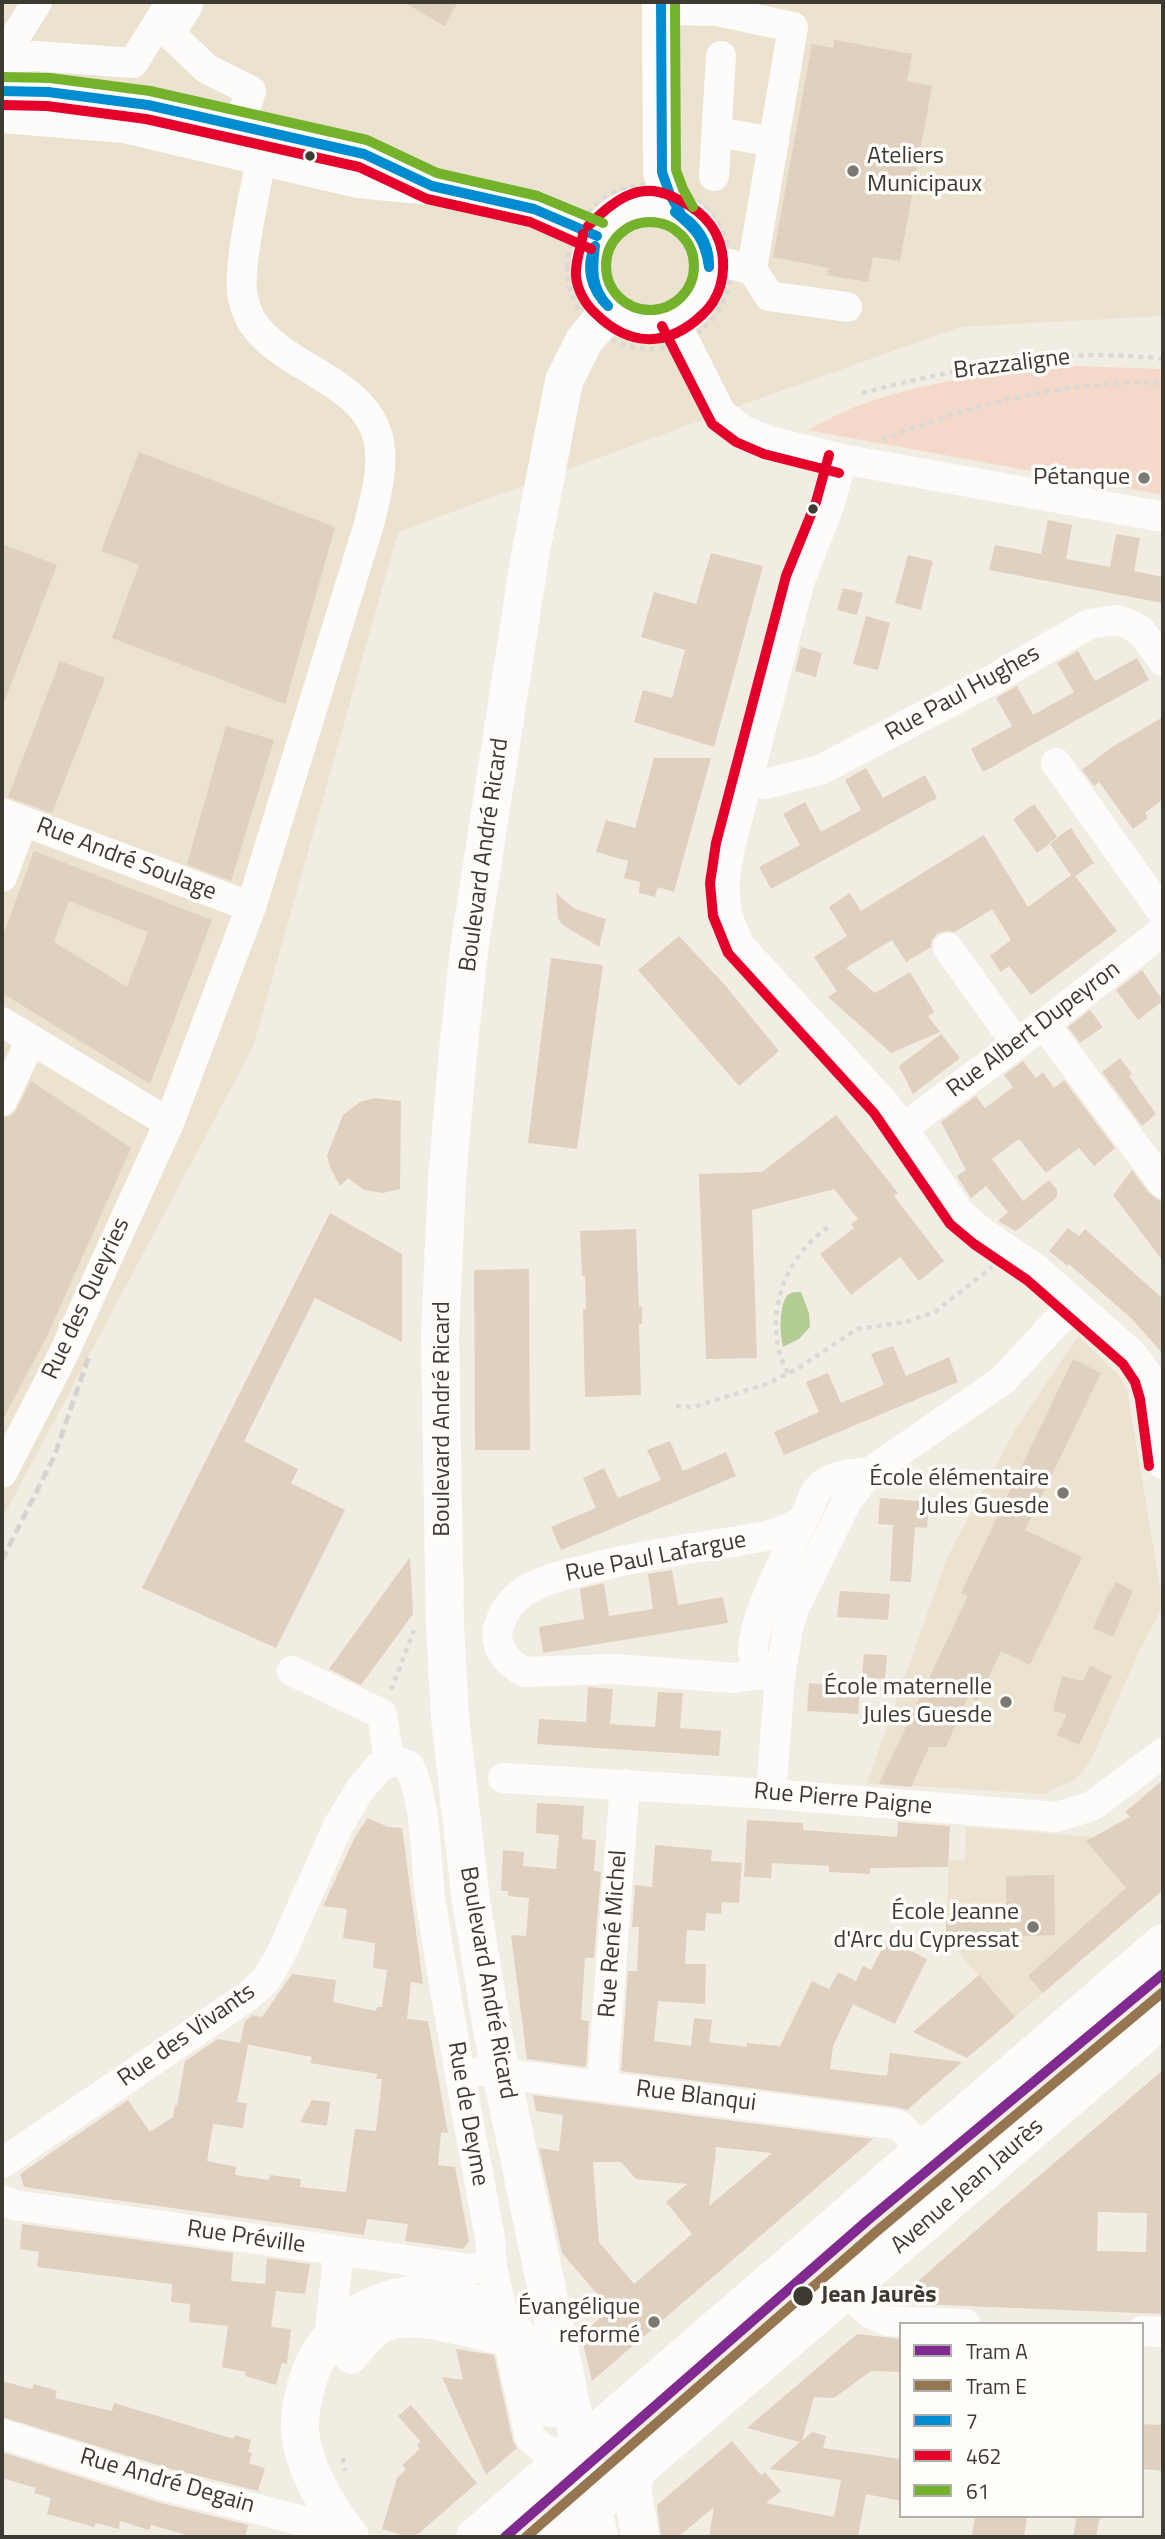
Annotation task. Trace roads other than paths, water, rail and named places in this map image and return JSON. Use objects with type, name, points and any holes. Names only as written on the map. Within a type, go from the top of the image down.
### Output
[{"type":"main road","points":[[626,210],[639,185],[653,4]]},
{"type":"main road","points":[[653,4],[662,172],[670,195],[681,214]]},
{"type":"main road","points":[[2,102],[44,103],[134,112],[362,163],[432,186],[534,209],[597,236]]},
{"type":"main road","points":[[2,114],[125,124],[261,161],[358,179],[432,186]]},
{"type":"main road","points":[[640,206],[668,208],[681,214],[695,226],[705,242],[709,260],[708,279],[701,296],[690,310],[674,320],[657,325],[624,319],[610,310],[597,294],[590,275],[591,255],[597,236],[615,217],[640,206]]},
{"type":"main road","name":"Boulevard André Ricard","points":[[599,2537],[506,2103],[482,1974],[460,1817],[450,1718],[440,1404],[444,1233],[451,1113],[469,950],[530,556],[557,408],[572,361],[610,310]]},
{"type":"main road","points":[[475,2537],[1163,1943]]},
{"type":"main road","name":"Avenue Jean Jaurès","points":[[559,2537],[846,2291],[1158,2032]]},
{"type":"main road","points":[[337,2537],[324,2497],[310,2470],[300,2432],[302,2403],[309,2375],[336,2330],[354,2315],[374,2304],[422,2294],[449,2296],[475,2304],[496,2315],[527,2345],[540,2366],[546,2386],[577,2537]]},
{"type":"main road","points":[[625,2481],[632,2487],[640,2537]]},
{"type":"street","points":[[2,58],[37,2]]},
{"type":"street","points":[[2,58],[36,56],[134,63],[170,2]]},
{"type":"street","points":[[190,2],[170,34],[207,69],[251,91],[239,125]]},
{"type":"street","points":[[653,4],[717,11],[793,27],[752,270],[769,296],[847,307]]},
{"type":"street","points":[[714,176],[721,56]]},
{"type":"street","points":[[2,91],[97,96],[148,104],[364,154],[432,186]]},
{"type":"street","points":[[2,121],[112,132],[261,161]]},
{"type":"street","points":[[717,132],[774,142]]},
{"type":"street","name":"Rue des Queyries","points":[[2,1473],[63,1355],[169,1123],[251,907],[369,524],[380,480],[380,448],[370,417],[350,395],[274,346],[252,322],[242,295],[242,266],[261,161]]},
{"type":"street","points":[[709,260],[752,270]]},
{"type":"street","points":[[674,320],[721,413],[743,430],[769,441],[854,461],[1163,517]]},
{"type":"street","points":[[854,461],[829,506],[800,580],[747,779],[724,884],[727,915],[739,945],[868,1085],[903,1128],[960,1214],[1036,1269],[1133,1355],[1158,1395],[1163,1464]]},
{"type":"street","name":"Rue Paul Hughes","points":[[747,779],[765,784],[820,770],[992,680],[1089,624],[1117,620],[1129,624],[1140,631],[1163,661]]},
{"type":"street","points":[[1056,763],[1163,913]]},
{"type":"street","points":[[2,877],[12,817]]},
{"type":"street","name":"Rue André Soulage","points":[[12,817],[251,907]]},
{"type":"street","name":"Rue Albert Dupeyron","points":[[903,1128],[1044,1024],[1163,931]]},
{"type":"street","points":[[948,948],[1017,1044]]},
{"type":"street","points":[[2,1022],[169,1123]]},
{"type":"street","points":[[1044,1024],[1163,1183]]},
{"type":"street","points":[[2,1101],[31,1040]]},
{"type":"street","points":[[771,1794],[769,1675],[794,1608],[848,1499],[870,1472],[1003,1380],[1074,1303]]},
{"type":"street","points":[[769,1675],[753,1651],[757,1627],[768,1595],[812,1496],[822,1485],[839,1477],[870,1472]]},
{"type":"street","name":"Rue Paul Lafargue","points":[[769,1675],[735,1678],[614,1669],[523,1672],[501,1653],[497,1636],[502,1615],[510,1603],[527,1589],[610,1563],[767,1536],[804,1518]]},
{"type":"street","points":[[292,1671],[382,1714],[390,1762]]},
{"type":"street","name":"Rue Pierre Paigne","points":[[503,1778],[771,1794],[1056,1818],[1092,1806],[1163,1753]]},
{"type":"street","name":"Rue de Deyme","points":[[390,1762],[409,1766],[415,1778],[427,1878],[490,2238],[492,2267],[530,2437],[544,2450],[592,2460],[599,2467],[625,2481],[625,2537]]},
{"type":"street","name":"Rue des Vivants","points":[[2,2163],[248,1996],[265,1981],[280,1956],[338,1826],[359,1791],[378,1768],[390,1762]]},
{"type":"street","name":"Rue René Michel","points":[[602,2085],[625,1784]]},
{"type":"street","name":"Rue Blanqui","points":[[459,2070],[602,2085],[894,2124],[900,2126],[923,2150]]},
{"type":"street","name":"Rue Préville","points":[[2,2200],[14,2205],[470,2269],[492,2267]]},
{"type":"street","points":[[339,2251],[329,2337],[351,2359],[380,2329],[397,2322],[414,2322],[495,2338],[506,2337]]},
{"type":"street","points":[[846,2291],[871,2314],[888,2321],[914,2322]]},
{"type":"street","points":[[1144,2331],[1163,2332]]},
{"type":"street","name":"Rue André Degain","points":[[2,2434],[156,2483],[304,2521],[337,2537]]},
{"type":"railway","points":[[2,1560],[54,1457],[89,1356]]},
{"type":"tram line","name":"A","points":[[505,2537],[868,2220],[1163,1974]]},
{"type":"tram line","name":"E","points":[[526,2537],[877,2231],[1163,1992]]},
{"type":"place","name":"Ateliers Municipaux","points":[[853,171]]},
{"type":"place","name":"Pétanque","points":[[1144,478]]},
{"type":"place","name":"École élémentaire Jules Guesde","points":[[1063,1493]]},
{"type":"place","name":"École maternelle Jules Guesde","points":[[1006,1702]]},
{"type":"place","name":"École Jeanne d'Arc du Cypressat","points":[[1033,1927]]},
{"type":"place","name":"Jean Jaurès","points":[[803,2296]]},
{"type":"place","name":"Évangélique reformé","points":[[654,2322]]}]
